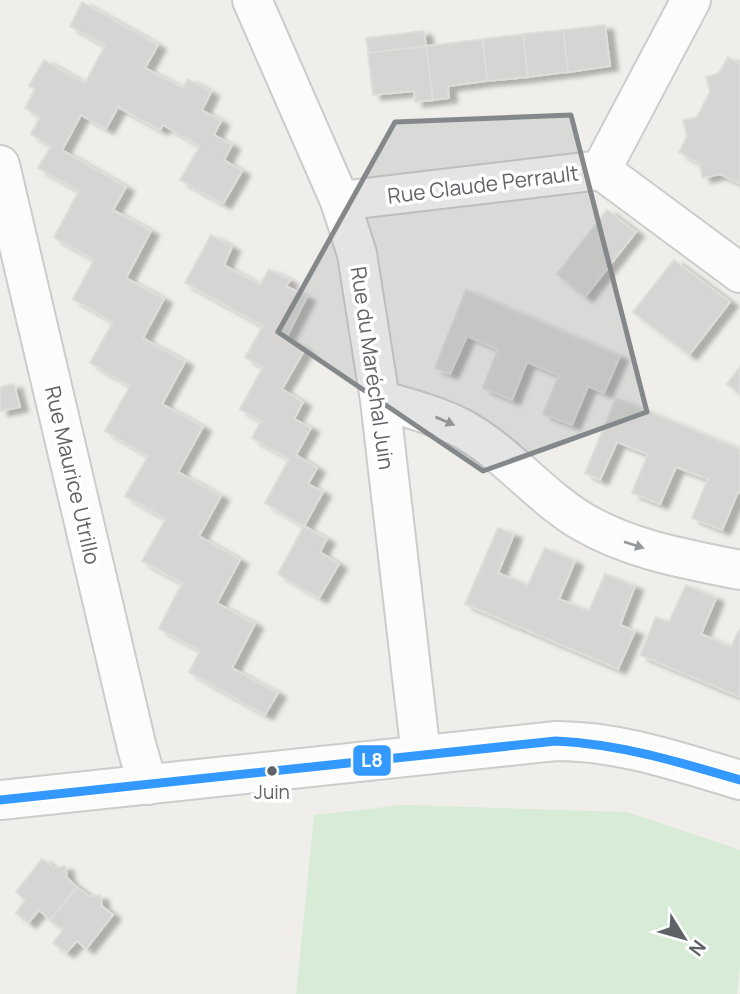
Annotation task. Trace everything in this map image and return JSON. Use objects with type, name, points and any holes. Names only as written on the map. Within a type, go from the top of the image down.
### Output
[{"type":"street","name":"Rue du Maréchal Juin","points":[[251,0],[340,201],[357,254],[380,400],[421,755]]},
{"type":"street","name":"Rue Claude Perrault","points":[[340,201],[601,170],[691,0]]},
{"type":"street","name":"Rue Maurice Utrillo","points":[[0,165],[148,785]]},
{"type":"street","points":[[601,170],[740,272]]},
{"type":"street","points":[[380,400],[433,416],[461,428],[484,443],[583,522],[624,542],[667,555],[740,570]]},
{"type":"street","points":[[0,800],[556,741],[629,748],[740,780]]},
{"type":"highlighted area","points":[[571,115],[647,412],[483,471],[278,332],[395,122]]},
{"type":"green space","points":[[403,805],[627,812],[740,850],[740,964],[737,994],[296,994],[314,815]]},
{"type":"building","points":[[82,2],[158,45],[145,68],[183,88],[188,79],[211,92],[202,110],[221,121],[214,135],[232,145],[224,160],[242,171],[223,204],[180,180],[200,146],[163,125],[160,130],[118,107],[106,129],[81,115],[62,150],[126,187],[113,210],[151,231],[126,278],[164,299],[143,338],[185,362],[162,404],[203,427],[178,472],[221,496],[199,536],[240,560],[217,603],[255,624],[232,668],[278,693],[265,715],[189,672],[200,651],[159,628],[182,583],[142,561],[166,519],[125,496],[148,456],[105,431],[130,386],[90,363],[113,322],[73,299],[94,260],[54,237],[79,191],[38,168],[51,146],[31,134],[40,117],[25,108],[35,89],[29,86],[44,60],[85,83],[105,46],[70,26]]},
{"type":"building","points":[[605,25],[610,66],[568,72],[563,30]]},
{"type":"building","points":[[563,30],[568,72],[528,77],[523,34]]},
{"type":"building","points":[[424,31],[426,46],[368,53],[366,38]]},
{"type":"building","points":[[523,34],[528,77],[487,81],[483,39]]},
{"type":"building","points":[[483,39],[487,81],[448,86],[449,98],[433,100],[426,46]]},
{"type":"building","points":[[426,46],[433,100],[415,102],[414,91],[373,95],[368,53]]},
{"type":"building","points":[[728,57],[740,64],[740,184],[720,174],[703,178],[699,163],[679,152],[687,136],[683,120],[697,117],[710,92],[706,77],[719,73]]},
{"type":"building","points":[[607,210],[636,232],[585,297],[557,274]]},
{"type":"building","points":[[211,235],[232,247],[224,265],[260,285],[269,269],[290,280],[286,286],[307,297],[286,338],[305,349],[282,389],[303,402],[294,419],[311,428],[296,455],[317,468],[308,484],[323,492],[304,526],[265,503],[289,459],[252,438],[261,421],[240,409],[263,367],[245,357],[263,326],[185,283]]},
{"type":"building","points":[[674,260],[730,302],[689,355],[633,312]]},
{"type":"building","points":[[466,290],[620,356],[604,393],[588,386],[572,425],[543,414],[559,375],[527,362],[512,400],[483,388],[498,349],[467,336],[450,374],[435,368]]},
{"type":"building","points":[[740,367],[740,394],[727,384]]},
{"type":"building","points":[[14,384],[20,407],[0,411],[0,387]]},
{"type":"building","points":[[616,398],[740,449],[740,493],[738,492],[722,530],[692,518],[708,479],[676,467],[660,504],[632,493],[648,454],[617,442],[600,480],[585,473]]},
{"type":"building","points":[[304,526],[327,539],[320,552],[339,564],[319,598],[278,574]]},
{"type":"building","points":[[498,528],[514,534],[498,573],[528,585],[545,548],[575,561],[559,599],[589,611],[605,574],[635,586],[620,625],[635,631],[618,669],[465,604]]},
{"type":"building","points":[[686,585],[716,598],[701,634],[731,647],[740,628],[740,697],[640,655],[656,617],[669,622]]},
{"type":"building","points":[[42,859],[54,868],[65,866],[67,878],[77,887],[50,920],[39,910],[28,923],[16,913],[25,900],[16,892]]},
{"type":"building","points":[[77,887],[90,897],[100,895],[102,906],[113,915],[86,949],[77,941],[66,953],[53,943],[63,930],[50,920]]},
{"type":"transit line","name":"L8","points":[[0,800],[556,741],[626,750],[740,780]]},
{"type":"place","name":"Juin","points":[[272,771]]}]
